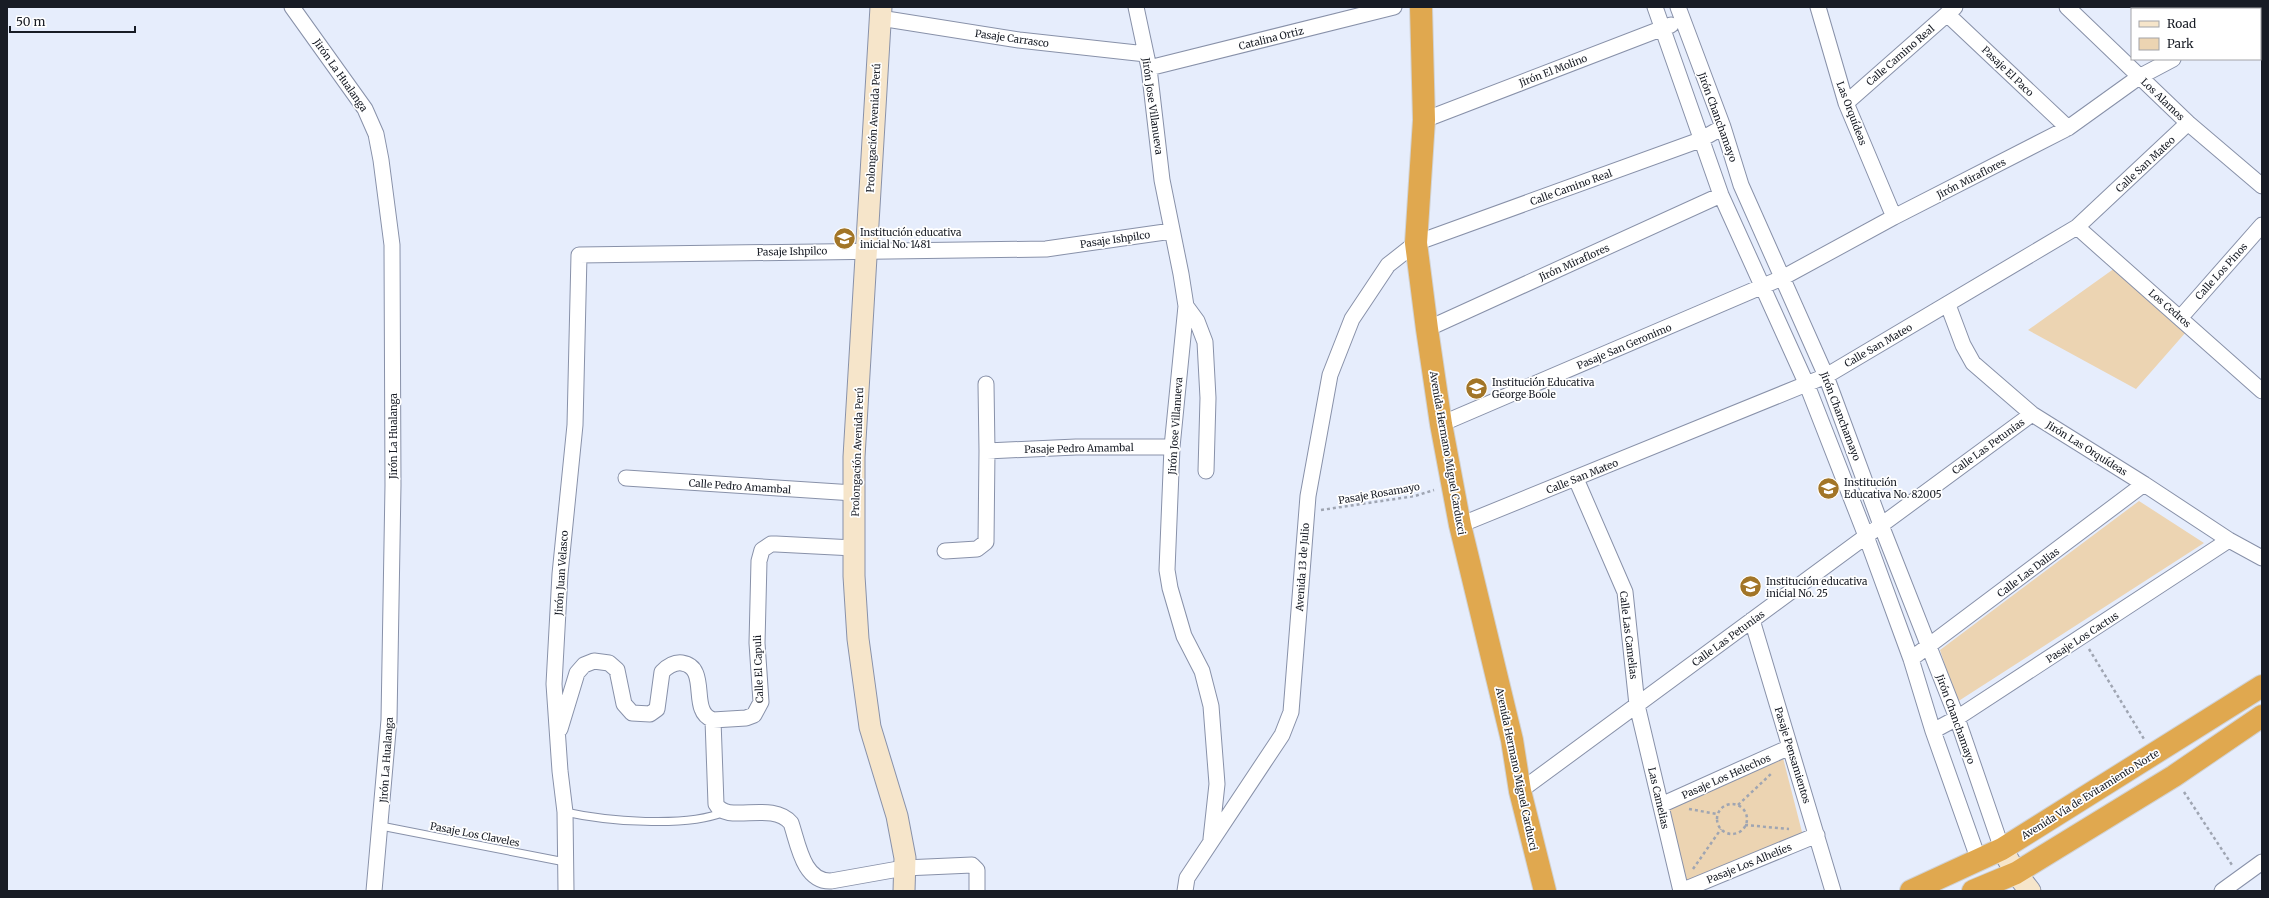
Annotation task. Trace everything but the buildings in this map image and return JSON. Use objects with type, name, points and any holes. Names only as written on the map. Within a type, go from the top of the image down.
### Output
[{"type":"highway","name":"Avenida Hermano Miguel Carducci","points":[[1422,7],[1424,120],[1416,243],[1427,329],[1441,424],[1460,525],[1512,740],[1520,791],[1545,891]]},
{"type":"highway","name":"Avenida Vía de Evitamiento Norte","points":[[1911,891],[1978,858],[2002,849],[2262,686]]},
{"type":"highway","points":[[1986,888],[2016,873],[2174,776],[2262,716]]},
{"type":"street","name":"Jirón La Hualanga","points":[[292,7],[366,109],[376,134],[382,160],[392,245],[393,485],[389,720],[381,826],[374,891]]},
{"type":"street","name":"Jirón Jose Villanueva","points":[[1136,7],[1149,68],[1162,180],[1186,306],[1172,447],[1167,570],[1170,588],[1184,636],[1202,671],[1211,706],[1218,784],[1211,842]]},
{"type":"street","name":"Catalina Ortiz","points":[[1149,68],[1394,7]]},
{"type":"street","name":"Jirón Chanchamayo","points":[[1655,7],[1700,140],[1721,195],[1807,385],[1866,536],[1911,660],[1933,731],[1978,858],[1986,888]]},
{"type":"street","name":"Las Orquídeas","points":[[1818,7],[1846,103],[1894,217]]},
{"type":"street","name":"Los Alamos","points":[[2067,7],[2188,123],[2262,186]]},
{"type":"street","name":"Calle Camino Real","points":[[1846,103],[1951,10]]},
{"type":"street","name":"Pasaje El Paco","points":[[1951,10],[2068,128]]},
{"type":"street","name":"Pasaje Carrasco","points":[[880,12],[1019,40],[1146,54]]},
{"type":"street","name":"Prolongación Avenida Perú","points":[[880,12],[854,457],[854,548],[858,639],[870,727],[897,816],[905,858],[904,891]]},
{"type":"street","name":"Jirón El Molino","points":[[1424,120],[1663,28],[1681,14]]},
{"type":"street","name":"Jirón Chanchamayo","points":[[1681,14],[1723,127],[1741,185],[1826,376],[1881,525],[1930,646],[1957,718],[2002,849],[2016,873],[2030,891]]},
{"type":"street","name":"Jirón Miraflores","points":[[1762,287],[1782,278],[1894,217],[2068,128],[2140,77],[2171,60]]},
{"type":"street","name":"Calle San Mateo","points":[[1460,525],[1826,376],[2078,227],[2188,123]]},
{"type":"street","name":"Calle Camino Real","points":[[1416,243],[1700,140],[1723,127]]},
{"type":"street","name":"Jirón Miraflores","points":[[1427,329],[1721,195]]},
{"type":"street","name":"Calle Los Pinos","points":[[2181,317],[2262,226]]},
{"type":"street","name":"Los Cedros","points":[[2078,227],[2181,317],[2262,391]]},
{"type":"street","name":"Pasaje Ishpilco","points":[[579,255],[867,250],[1046,249],[1172,231]]},
{"type":"street","name":"Avenida 13 de Julio","points":[[1185,891],[1188,878],[1282,735],[1291,712],[1306,511],[1330,375],[1352,319],[1388,264],[1416,243]]},
{"type":"street","name":"Jirón Juan Velasco","points":[[566,891],[565,812],[560,771],[559,734],[555,708],[554,684],[560,574],[575,425],[579,255]]},
{"type":"street","name":"Pasaje San Geronimo","points":[[1441,424],[1762,287]]},
{"type":"street","name":"Jirón Las Orquídeas","points":[[1948,304],[1963,345],[1973,363],[2032,414],[2144,484],[2229,540],[2262,558]]},
{"type":"street","points":[[1186,306],[1197,321],[1205,342],[1208,398],[1206,471]]},
{"type":"street","points":[[944,550],[977,549],[986,542],[986,384]]},
{"type":"street","name":"Calle Las Petunias","points":[[1520,791],[2032,414]]},
{"type":"street","name":"Pasaje Pedro Amambal","points":[[987,451],[1076,447],[1172,447]]},
{"type":"street","name":"Calle Pedro Amambal","points":[[626,478],[854,493]]},
{"type":"street","name":"Calle Las Camelias","points":[[1576,479],[1625,592],[1637,705]]},
{"type":"street","name":"Calle Las Dalias","points":[[1911,660],[2144,484]]},
{"type":"street","name":"Pasaje Los Cactus","points":[[1933,731],[1957,718],[2229,540]]},
{"type":"street","name":"Calle El Capuli","points":[[713,720],[751,717],[760,708],[757,643],[759,561],[762,550],[776,544],[854,548]]},
{"type":"street","name":"Pasaje Pensamientos","points":[[1752,620],[1833,891]]},
{"type":"street","points":[[559,734],[577,673],[584,665],[599,660],[609,662],[617,670],[626,709],[632,713],[642,715],[650,714],[657,709],[662,672],[671,664],[686,664],[694,670],[697,676],[702,709],[705,715],[713,720],[716,804],[724,811],[742,813],[772,812],[787,818],[791,823],[807,868],[820,880],[831,881],[904,868],[972,865],[977,870],[977,891]]},
{"type":"street","name":"Las Camelias","points":[[1637,705],[1681,889]]},
{"type":"street","name":"Pasaje Los Helechos","points":[[1661,805],[1792,750]]},
{"type":"street","name":"Pasaje Los Alhelíes","points":[[1681,889],[1816,833]]},
{"type":"street","points":[[2222,891],[2262,862]]},
{"type":"lane","points":[[565,812],[589,818],[651,821],[712,817],[724,811]]},
{"type":"lane","name":"Pasaje Los Claveles","points":[[381,826],[566,862]]},
{"type":"path","name":"Pasaje Rosamayo","points":[[1306,511],[1336,509],[1415,496],[1452,484]]},
{"type":"path","points":[[1792,750],[1738,805],[1726,805],[1721,808],[1718,814],[1717,822],[1721,829],[1734,834],[1745,826],[1816,833]]},
{"type":"path","points":[[1738,805],[1746,814],[1745,826]]},
{"type":"path","points":[[1681,889],[1721,829]]},
{"type":"green space","points":[[2115,268],[2186,332],[2136,389],[2028,330]]},
{"type":"green space","points":[[2139,501],[2204,543],[1957,702],[1940,650]]},
{"type":"green space","points":[[1782,754],[1803,836],[1682,885],[1665,806]]},
{"type":"place","name":"Institución educativa inicial No. 1481","points":[[844,238]]},
{"type":"place","name":"Institución Educativa George Boole","points":[[1476,388]]},
{"type":"place","name":"Institución Educativa No. 82005","points":[[1829,488]]},
{"type":"place","name":"Institución educativa inicial No. 25","points":[[1750,587]]}]
